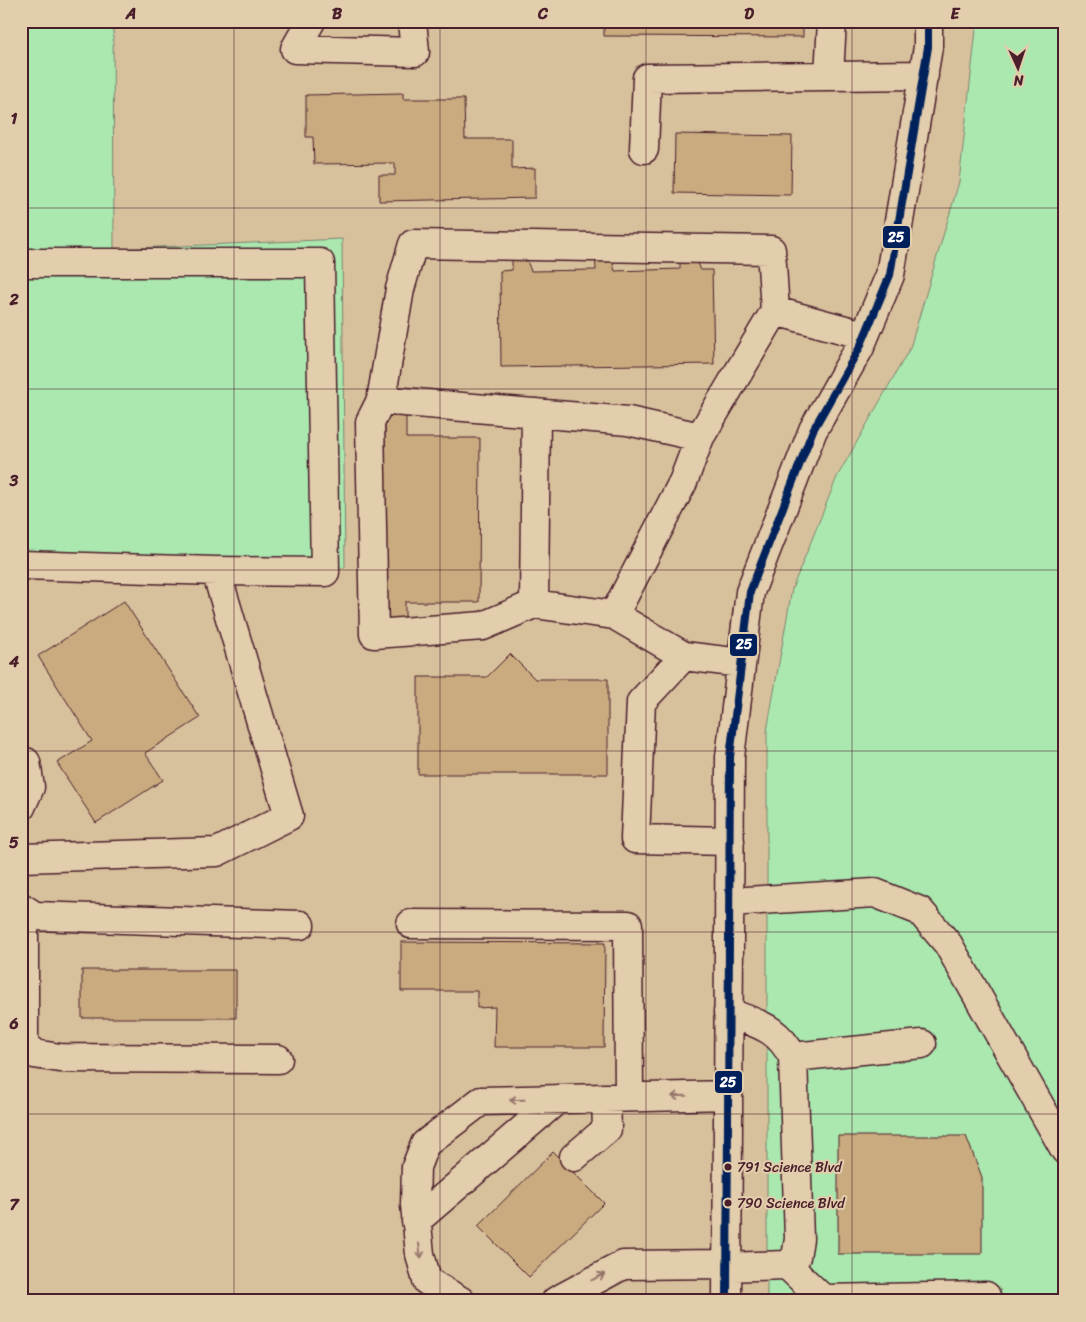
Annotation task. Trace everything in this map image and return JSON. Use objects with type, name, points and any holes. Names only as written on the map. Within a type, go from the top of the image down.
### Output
[{"type":"street","points":[[311,21],[295,49],[415,52],[412,21]]},
{"type":"street","points":[[829,76],[832,21]]},
{"type":"street","points":[[727,1301],[730,757],[750,592],[813,430],[864,335],[890,276],[924,76],[928,48],[928,21]]},
{"type":"street","points":[[644,149],[647,78],[924,76]]},
{"type":"street","points":[[614,615],[683,482],[700,437],[774,311],[771,250],[413,244],[400,289],[381,400],[370,422],[374,634],[482,626],[534,604],[614,615],[684,656],[741,663]]},
{"type":"street","points":[[21,263],[320,263],[325,572],[216,571],[21,565]]},
{"type":"street","points":[[774,311],[864,335]]},
{"type":"street","points":[[381,400],[628,421],[700,437]]},
{"type":"street","points":[[534,604],[536,413]]},
{"type":"street","points":[[21,858],[217,852],[289,816],[216,571]]},
{"type":"street","points":[[684,656],[641,702],[635,839],[730,841]]},
{"type":"street","points":[[21,761],[26,762],[30,787],[21,807]]},
{"type":"street","points":[[729,902],[875,893],[920,911],[948,944],[1065,1150]]},
{"type":"street","points":[[22,908],[35,916],[300,925]]},
{"type":"street","points":[[22,908],[24,1044],[34,1054],[60,1058],[278,1059]]},
{"type":"street","points":[[411,924],[628,925],[618,1098],[608,1129],[574,1158]]},
{"type":"street","points":[[556,1301],[624,1265],[787,1265],[796,1257],[799,1239],[793,1057],[784,1041],[774,1031],[728,1012]]},
{"type":"street","points":[[793,1057],[922,1044]]},
{"type":"street","points":[[461,1301],[427,1281],[420,1254],[416,1221],[416,1167],[425,1144],[481,1101],[728,1095]]},
{"type":"street","points":[[416,1221],[558,1099]]},
{"type":"street","points":[[787,1265],[823,1300],[986,1296]]},
{"type":"shaded area","points":[[113,21],[977,21],[959,182],[910,348],[837,477],[792,589],[767,731],[767,1301],[21,1301],[21,568],[344,568],[342,240],[114,249]]},
{"type":"green space","points":[[21,21],[113,21],[114,249],[342,239],[345,568],[21,568]]},
{"type":"green space","points":[[977,21],[1065,21],[1065,1301],[767,1301],[767,731],[792,589],[837,477],[910,348],[959,182]]},
{"type":"building","points":[[604,21],[803,21],[803,37],[604,36]]},
{"type":"building","points":[[403,93],[403,99],[464,99],[465,139],[512,139],[512,169],[535,168],[535,198],[379,201],[379,175],[395,175],[395,163],[314,164],[313,137],[306,137],[306,95]]},
{"type":"building","points":[[675,134],[792,136],[791,195],[674,193]]},
{"type":"building","points":[[595,254],[610,254],[615,271],[680,269],[680,254],[694,254],[701,270],[712,270],[714,364],[501,367],[500,271],[512,270],[512,256],[525,256],[531,271],[596,270]]},
{"type":"building","points":[[385,415],[406,415],[406,438],[480,438],[479,602],[405,602],[405,621],[385,621]]},
{"type":"building","points":[[124,601],[200,718],[145,753],[163,780],[96,823],[57,763],[92,741],[38,656]]},
{"type":"building","points":[[510,654],[535,679],[608,679],[608,774],[418,774],[418,677],[487,677]]},
{"type":"building","points":[[401,942],[605,943],[604,1047],[494,1047],[495,1007],[477,1008],[477,991],[401,991]]},
{"type":"building","points":[[82,970],[236,970],[236,1018],[82,1018]]},
{"type":"building","points":[[838,1136],[966,1136],[982,1177],[982,1254],[838,1254]]},
{"type":"building","points":[[553,1152],[604,1203],[529,1277],[478,1226]]},
{"type":"transit line","name":"25","points":[[727,1301],[730,757],[750,592],[813,430],[860,347],[890,275],[928,47],[928,21]]},
{"type":"place","name":"791 Science Blvd","points":[[728,1167]]},
{"type":"place","name":"790 Science Blvd","points":[[728,1203]]}]
